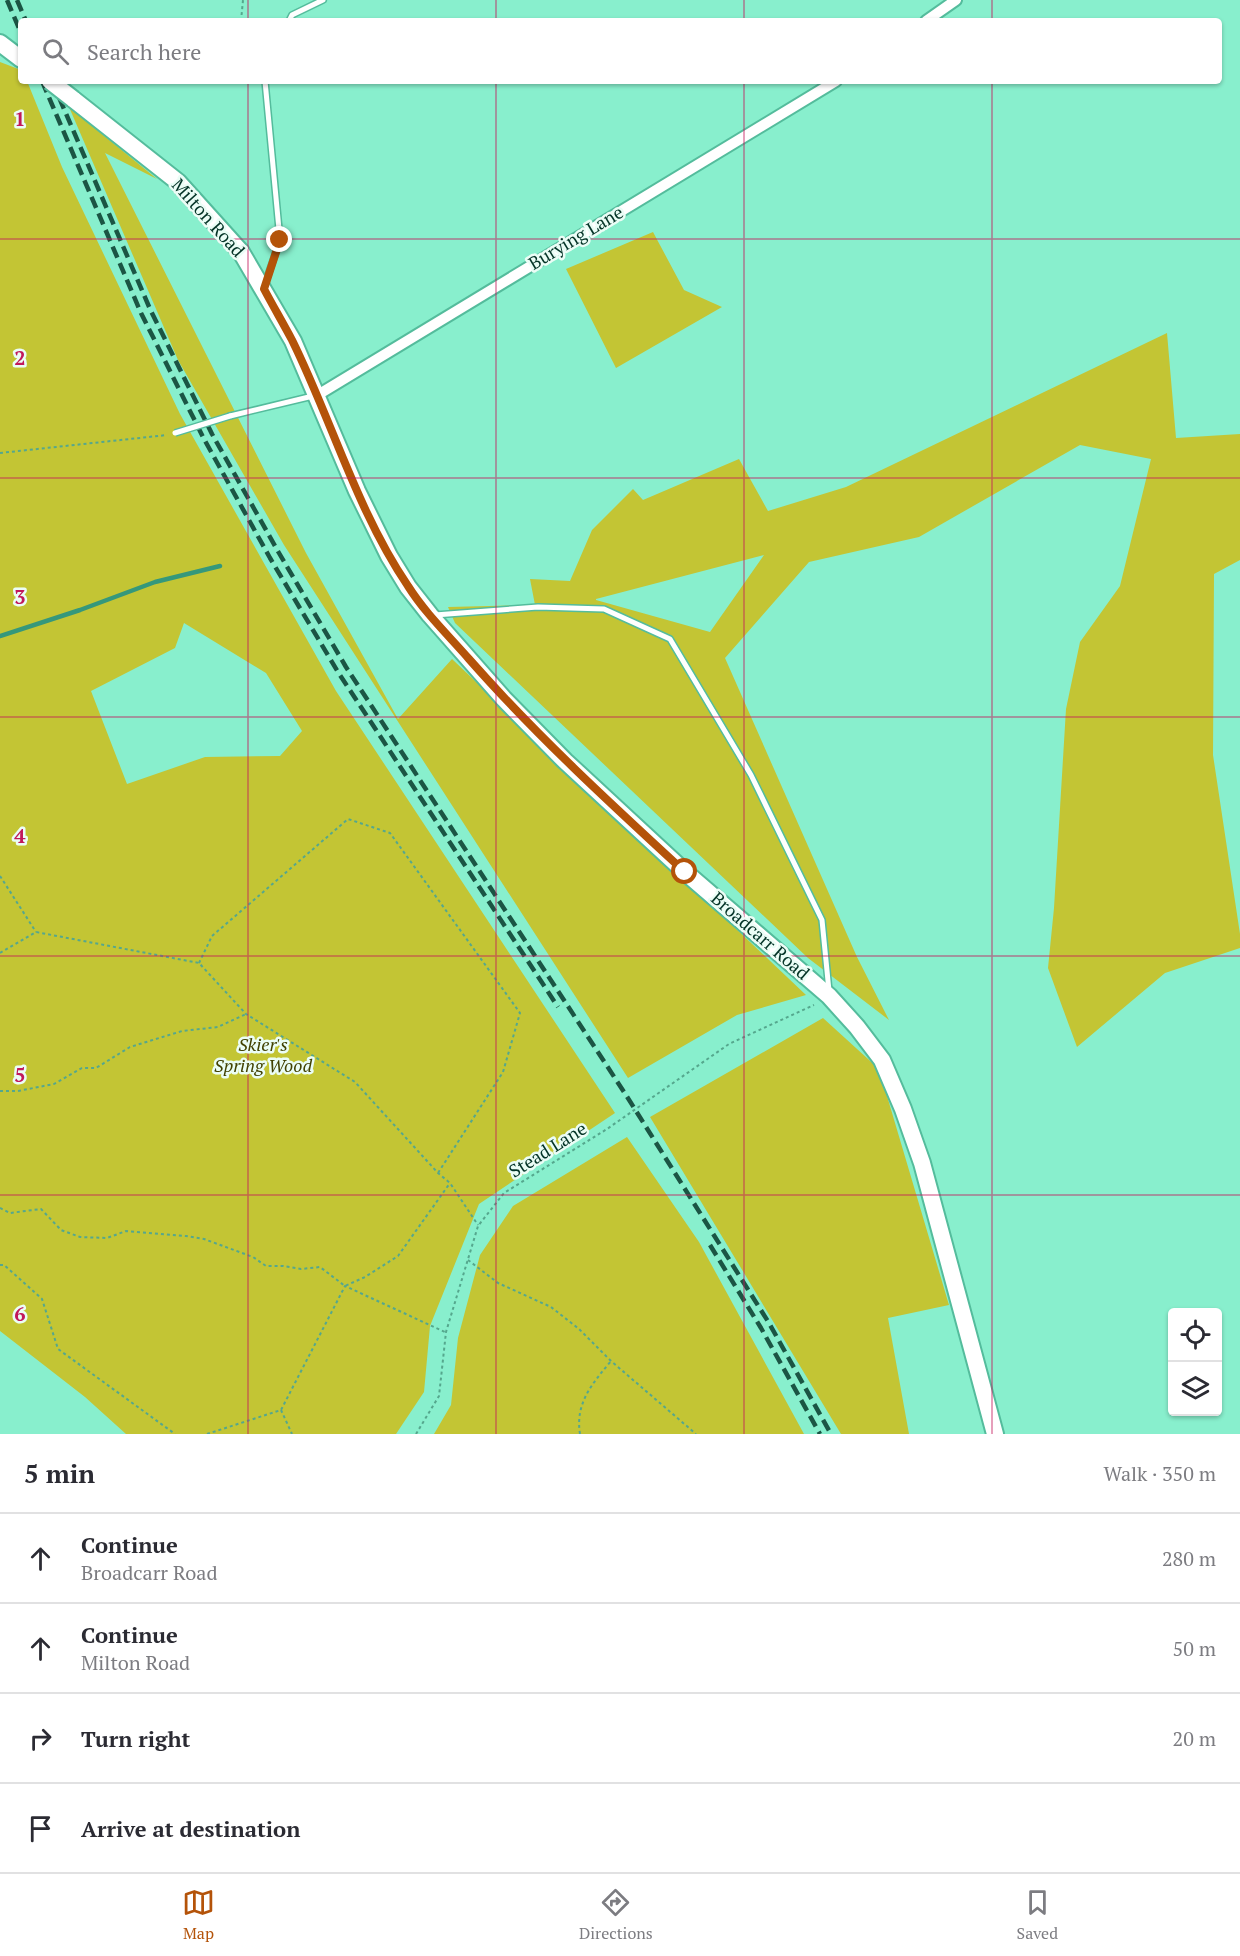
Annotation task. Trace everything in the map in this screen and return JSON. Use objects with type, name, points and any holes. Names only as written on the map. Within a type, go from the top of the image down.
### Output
[{"type":"street","points":[[930,18],[956,0]]},
{"type":"street","points":[[2,44],[18,57]]},
{"type":"street","name":"Milton Road","points":[[54,84],[178,182],[241,252],[292,341],[316,396]]},
{"type":"street","name":"Burying Lane","points":[[316,396],[831,84]]},
{"type":"street","name":"Broadcarr Road","points":[[316,396],[357,491],[389,556],[408,587],[430,615],[504,699],[565,761],[685,872],[829,996],[882,1060],[903,1109],[922,1163],[995,1434]]},
{"type":"lane","points":[[290,18],[292,15],[323,0]]},
{"type":"lane","points":[[264,289],[280,240],[265,84]]},
{"type":"lane","points":[[175,433],[230,416],[316,396]]},
{"type":"lane","points":[[430,615],[538,607],[604,609],[670,639],[751,775],[822,920],[829,996]]},
{"type":"path","points":[[241,18],[243,0]]},
{"type":"path","points":[[0,453],[156,437],[175,433]]},
{"type":"path","points":[[199,963],[212,936],[348,819],[390,833],[520,1013],[503,1072],[438,1173]]},
{"type":"path","points":[[0,876],[36,932]]},
{"type":"path","points":[[0,953],[36,932],[199,963],[246,1014],[355,1082],[438,1173],[450,1183],[478,1226]]},
{"type":"path","name":"Stead Lane","points":[[416,1434],[439,1396],[446,1332],[478,1226],[504,1193],[607,1129],[729,1044],[829,996]]},
{"type":"path","points":[[0,1091],[18,1091],[54,1084],[82,1068],[96,1068],[130,1047],[182,1031],[218,1027],[246,1014]]},
{"type":"path","points":[[207,1434],[281,1410],[345,1286],[365,1277],[398,1256],[450,1183]]},
{"type":"path","points":[[0,1208],[10,1213],[41,1209],[61,1230],[80,1237],[107,1238],[126,1231],[204,1239],[253,1257],[266,1266],[301,1269],[320,1267],[345,1286],[446,1332]]},
{"type":"path","points":[[468,1260],[498,1283],[551,1307],[579,1329],[611,1361],[696,1434]]},
{"type":"path","points":[[0,1265],[4,1265],[42,1299],[58,1349],[175,1434]]},
{"type":"path","points":[[580,1434],[578,1417],[590,1387],[611,1361]]},
{"type":"path","points":[[281,1410],[292,1434]]},
{"type":"green space","name":"Skier's Spring Wood","points":[[0,62],[18,69],[18,84],[28,84],[62,167],[180,414],[336,691],[615,1113],[479,1204],[430,1326],[424,1392],[396,1434],[126,1434],[85,1397],[0,1331]],"holes":[[[184,623],[266,673],[302,731],[280,756],[205,757],[127,784],[91,691],[175,648]]]},
{"type":"green space","points":[[69,107],[157,179],[105,153],[306,553],[398,719],[452,659],[806,995],[737,1015],[628,1078],[284,545],[178,360]]},
{"type":"green space","points":[[653,232],[684,290],[722,307],[616,368],[566,269]]},
{"type":"green space","points":[[1167,333],[1176,438],[1240,434],[1240,560],[1214,574],[1213,755],[1240,934],[1240,948],[1165,973],[1077,1047],[1048,968],[1054,908],[1066,709],[1080,642],[1120,586],[1151,459],[1080,445],[919,537],[809,562],[725,658],[857,957],[889,1020],[808,958],[455,623],[448,607],[535,605],[530,579],[570,581],[592,530],[633,489],[643,500],[739,459],[768,511],[846,487]],"holes":[[[764,555],[710,632],[596,600],[596,599]]]},
{"type":"green space","points":[[823,1018],[879,1069],[949,1305],[888,1318],[909,1434],[841,1434],[650,1117]]},
{"type":"green space","points":[[627,1137],[699,1242],[804,1434],[434,1434],[451,1405],[458,1338],[480,1255],[513,1206]]},
{"type":"waterway","points":[[0,636],[155,582],[220,566]]},
{"type":"railway","points":[[7,0],[18,26]]},
{"type":"railway","points":[[17,0],[25,18]]},
{"type":"railway","points":[[43,84],[141,313],[204,439],[270,558],[338,672],[558,1007]]},
{"type":"railway","points":[[53,84],[150,309],[212,434],[279,553],[346,667],[626,1095],[769,1323],[831,1434]]},
{"type":"railway","points":[[710,1245],[761,1328],[820,1434]]},
{"type":"route","points":[[280,240],[264,289],[292,341],[357,491],[389,556],[408,587],[504,699],[565,761],[685,872]]}]
